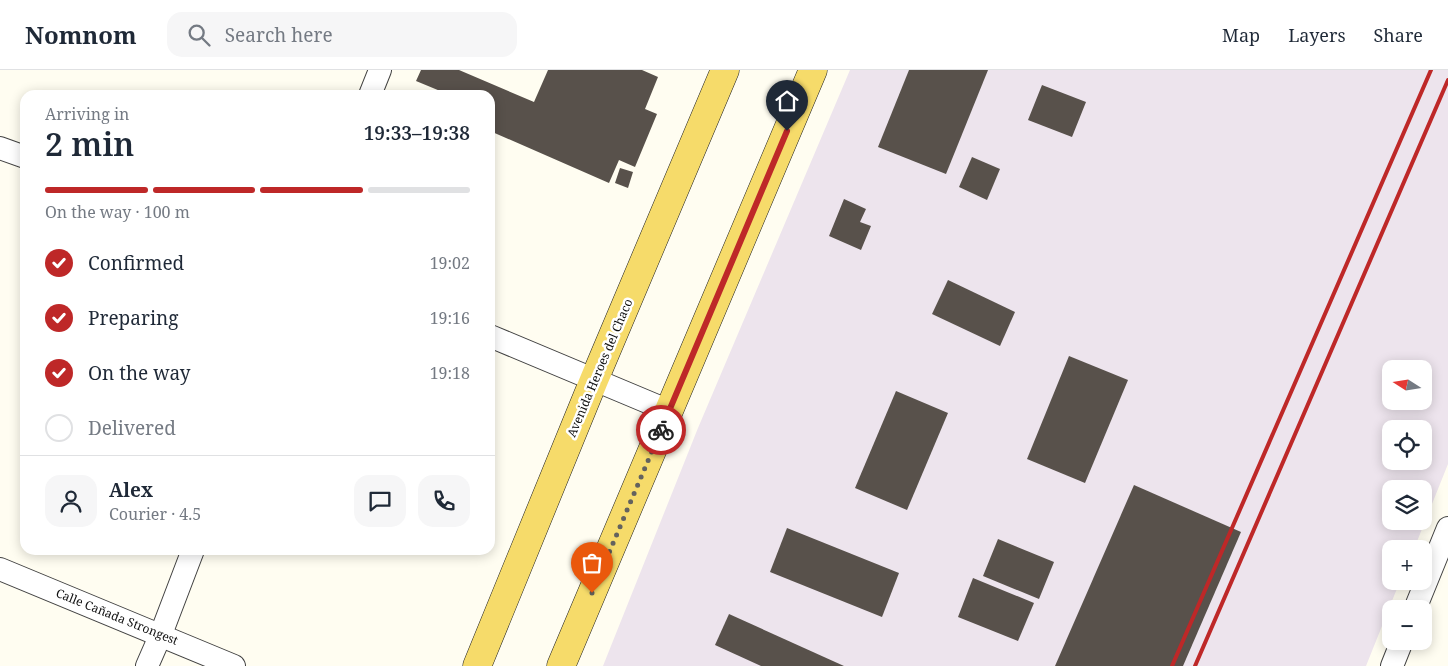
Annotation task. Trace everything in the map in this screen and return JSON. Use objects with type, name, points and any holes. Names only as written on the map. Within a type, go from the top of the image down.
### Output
[{"type":"main road","name":"Avenida Heroes del Chaco","points":[[477,666],[594,380],[725,70]]},
{"type":"main road","points":[[560,666],[670,411],[804,73]]},
{"type":"street","points":[[372,90],[380,70]]},
{"type":"street","points":[[0,148],[20,155]]},
{"type":"street","points":[[495,338],[670,411]]},
{"type":"street","points":[[1420,600],[1448,528]]},
{"type":"street","points":[[147,666],[191,555]]},
{"type":"street","name":"Calle Cañada Strongest","points":[[0,569],[161,634],[234,666]]},
{"type":"street","points":[[1392,666],[1398,650]]},
{"type":"shaded area","points":[[850,70],[1448,70],[1448,464],[1432,504],[1432,480],[1382,480],[1382,530],[1422,530],[1418,540],[1382,540],[1382,590],[1396,590],[1392,600],[1382,600],[1382,626],[1366,666],[603,666],[698,428]]},
{"type":"building","points":[[421,70],[459,70],[534,102],[548,70],[642,70],[658,77],[645,109],[657,114],[635,167],[619,160],[609,183],[495,133],[495,90],[438,90],[416,81]]},
{"type":"building","points":[[909,70],[988,70],[946,174],[878,147]]},
{"type":"building","points":[[1042,85],[1086,102],[1072,137],[1028,120]]},
{"type":"building","points":[[972,157],[1000,169],[987,200],[959,187]]},
{"type":"building","points":[[620,168],[633,172],[628,188],[615,183]]},
{"type":"building","points":[[844,199],[866,209],[860,222],[871,226],[861,250],[829,236]]},
{"type":"building","points":[[948,280],[1015,312],[1000,346],[932,314]]},
{"type":"building","points":[[1069,356],[1128,380],[1085,483],[1027,459]]},
{"type":"building","points":[[896,391],[948,413],[907,510],[855,488]]},
{"type":"building","points":[[1134,485],[1241,532],[1183,666],[1055,666]]},
{"type":"building","points":[[787,528],[899,573],[882,617],[770,572]]},
{"type":"building","points":[[998,539],[1054,562],[1039,599],[983,576]]},
{"type":"building","points":[[973,578],[1034,603],[1018,641],[958,617]]},
{"type":"building","points":[[729,614],[844,666],[761,666],[715,645]]},
{"type":"railway","points":[[1172,666],[1431,70]]},
{"type":"railway","points":[[1195,666],[1448,80]]},
{"type":"way so far","points":[[592,593],[661,430]]},
{"type":"route","points":[[661,430],[787,131]]}]
